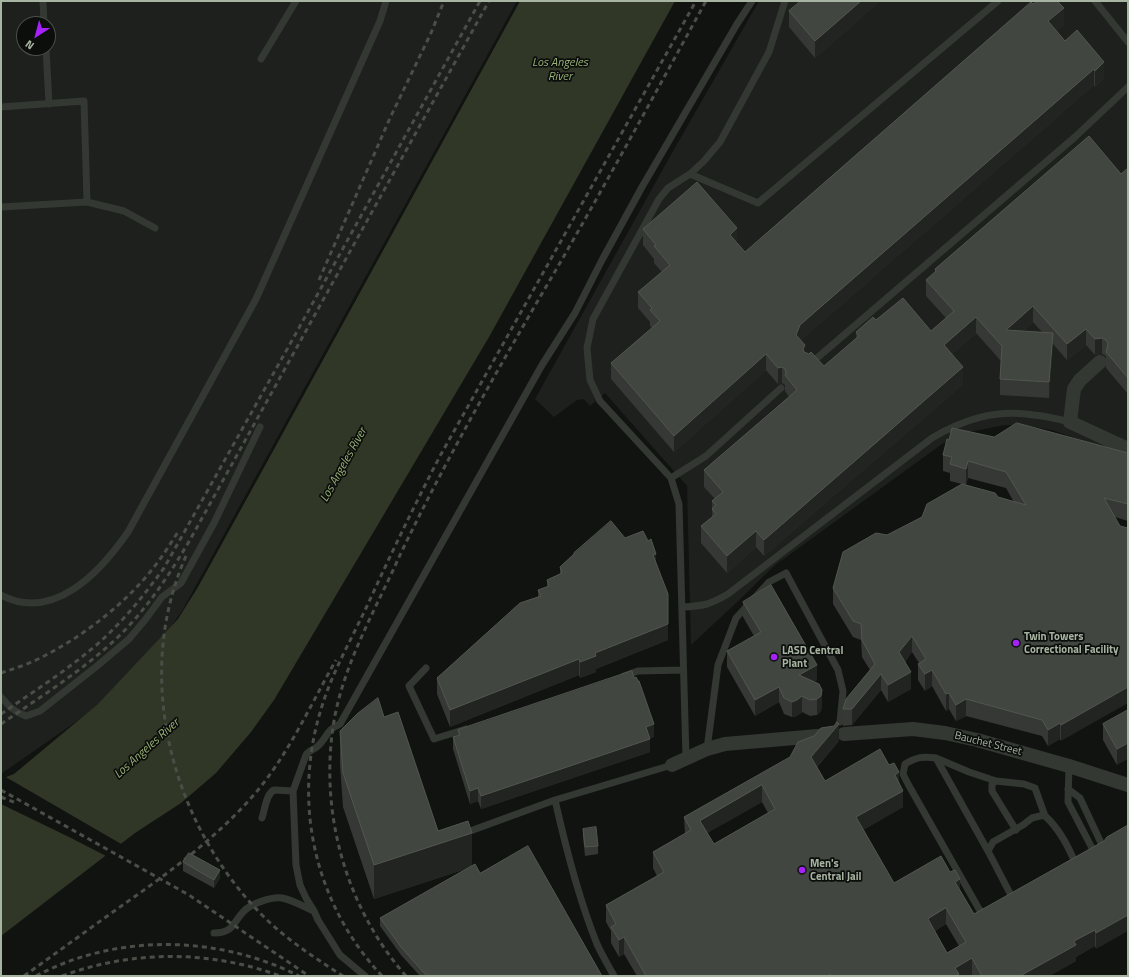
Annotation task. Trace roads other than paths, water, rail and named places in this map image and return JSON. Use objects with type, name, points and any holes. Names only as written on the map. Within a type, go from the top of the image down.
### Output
[{"type":"street","points":[[1100,362],[1077,384],[1073,397],[1070,422],[1128,449]]},
{"type":"street","name":"Bauchet Street","points":[[842,728],[914,729],[977,740],[1069,766],[1128,785]]},
{"type":"street","points":[[672,766],[707,749],[724,744],[829,735]]},
{"type":"lane","points":[[43,1],[44,16]]},
{"type":"lane","points":[[261,59],[296,1]]},
{"type":"lane","points":[[2,597],[28,602],[40,602],[61,596],[95,573],[116,550],[128,532],[256,299],[380,20],[386,1]]},
{"type":"lane","points":[[364,976],[340,955],[318,920],[300,885],[296,865],[293,791],[306,755],[308,751],[318,747],[333,727],[340,724],[542,365],[575,313],[642,187],[737,24],[752,1]]},
{"type":"lane","points":[[686,758],[678,504],[671,478],[600,401],[590,380],[587,348],[593,319],[659,199],[668,188],[690,174],[704,161],[720,142],[769,52],[785,1]]},
{"type":"lane","points":[[690,174],[758,203],[998,1]]},
{"type":"lane","points":[[1095,1],[1128,42]]},
{"type":"lane","points":[[46,56],[49,104]]},
{"type":"lane","points":[[808,365],[1075,137],[1128,87]]},
{"type":"lane","points":[[1,107],[84,101],[87,202]]},
{"type":"lane","points":[[1,207],[87,202],[124,211],[155,228]]},
{"type":"lane","points":[[671,478],[706,456],[781,388]]},
{"type":"lane","points":[[682,607],[704,606],[715,602],[728,594],[932,438],[952,427],[982,416],[1006,414],[1033,414],[1070,422]]},
{"type":"lane","points":[[1,697],[10,707],[26,716],[40,711],[97,666],[128,639],[145,620],[162,597],[181,583],[214,524],[260,428]]},
{"type":"lane","points":[[707,749],[718,665],[736,618],[769,582],[786,573],[838,670],[843,691],[842,728]]},
{"type":"lane","points":[[426,668],[409,686],[434,739],[472,727]]},
{"type":"lane","points":[[615,678],[638,671],[683,670]]},
{"type":"lane","points":[[993,914],[985,915],[979,909],[903,774],[904,764],[923,756],[936,758],[969,772],[996,781],[1024,784],[1034,788],[1045,816],[1051,821],[1080,865],[1070,871]]},
{"type":"lane","points":[[936,758],[988,851],[1012,903],[1022,898]]},
{"type":"lane","points":[[454,837],[555,800],[672,766]]},
{"type":"lane","points":[[1068,789],[1080,798],[1102,845],[1099,855],[1092,848],[1068,802],[1068,789],[1069,766]]},
{"type":"lane","points":[[996,781],[992,784],[992,792],[1016,830]]},
{"type":"lane","points":[[262,818],[268,795],[272,791],[293,791]]},
{"type":"lane","points":[[555,800],[567,853],[585,912],[598,945],[614,976]]},
{"type":"lane","points":[[988,851],[993,842],[1016,830],[1032,818],[1045,816]]},
{"type":"lane","points":[[214,933],[221,933],[229,930],[246,909],[271,899],[281,898],[314,911]]},
{"type":"water","name":"Los Angeles River","points":[[520,1],[675,1],[489,337],[274,700],[251,732],[216,773],[181,803],[135,833],[1,936],[1,779],[14,774],[98,704],[178,619],[198,587]]},
{"type":"railway","points":[[319,280],[390,118],[431,33],[444,1]]},
{"type":"railway","points":[[1,714],[45,684],[99,643],[129,612],[164,568],[480,1]]},
{"type":"railway","points":[[1,724],[90,662],[104,650],[128,627],[148,603],[175,565],[489,1]]},
{"type":"railway","points":[[382,976],[358,947],[339,916],[325,882],[315,848],[309,812],[309,776],[314,739],[323,703],[332,678],[402,531],[440,456],[696,1]]},
{"type":"railway","points":[[406,976],[385,950],[368,921],[342,860],[335,827],[331,794],[330,761],[337,704],[360,639],[418,518],[496,374],[595,202],[706,1]]},
{"type":"railway","points":[[1,673],[30,663],[61,647],[104,617],[143,580],[160,559],[178,532]]},
{"type":"railway","points":[[186,556],[170,602],[162,650],[163,699],[170,747],[184,794],[205,838],[231,879],[263,916],[291,941],[343,976]]},
{"type":"railway","points":[[24,976],[179,864],[213,836],[244,806],[270,775],[300,727],[336,660]]},
{"type":"railway","points":[[1,790],[189,895],[309,976]]},
{"type":"railway","points":[[1,797],[16,803]]},
{"type":"railway","points":[[36,976],[67,962],[100,952],[133,946],[168,944],[202,947],[235,953],[268,962],[299,976]]},
{"type":"railway","points":[[62,976],[89,967],[116,961],[171,956],[226,961],[253,967],[280,976]]},
{"type":"place","name":"Twin Towers Correctional Facility","points":[[1016,643]]},
{"type":"place","name":"LASD Central Plant","points":[[774,657]]},
{"type":"place","name":"Men's Central Jail","points":[[802,870]]}]
